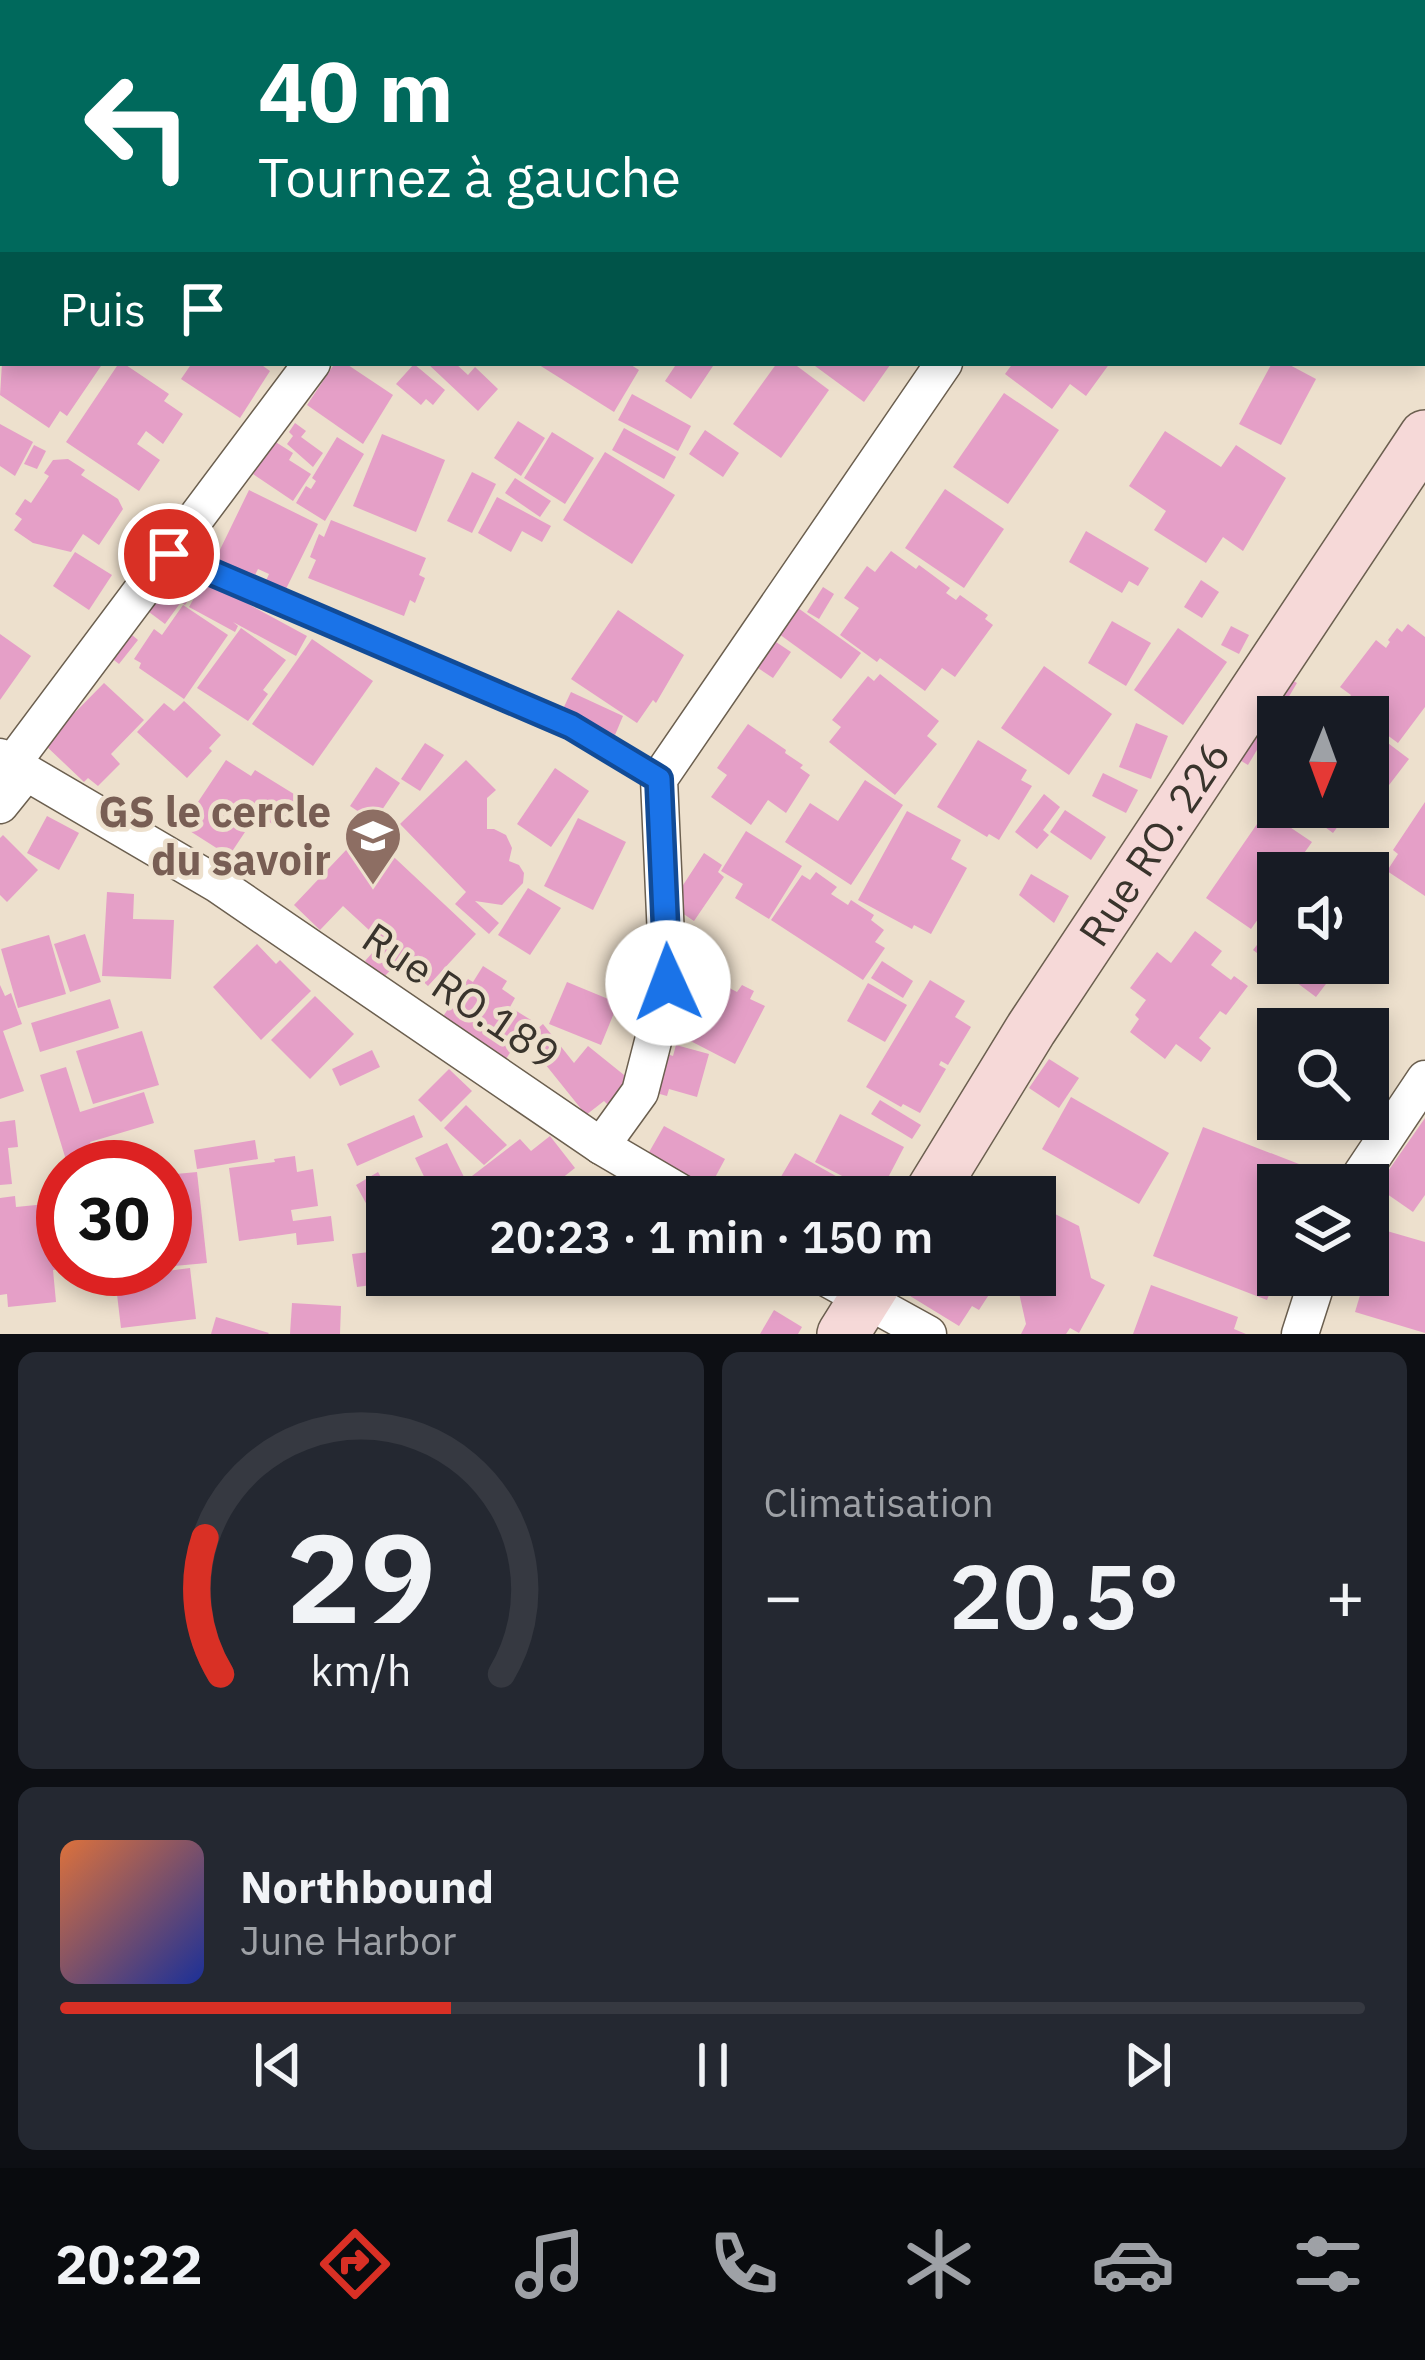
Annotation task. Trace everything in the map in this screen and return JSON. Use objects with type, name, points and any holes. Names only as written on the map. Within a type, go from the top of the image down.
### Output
[{"type":"street","points":[[0,806],[12,766],[310,366]]},
{"type":"street","points":[[601,1146],[640,1092],[668,983],[659,779],[942,366]]},
{"type":"street","name":"Rue RO. 226","points":[[941,1176],[1031,1029],[1425,436]]},
{"type":"street","name":"Rue RO.189","points":[[12,766],[217,884],[601,1146],[652,1176]]},
{"type":"street","points":[[1368,1164],[1425,1078]]},
{"type":"street","points":[[1300,1334],[1312,1296]]},
{"type":"street","points":[[863,1303],[928,1334]]},
{"type":"lane","points":[[169,554],[571,726],[659,779]]},
{"type":"building","points":[[2,366],[101,366],[67,416],[60,411],[49,428],[0,395]]},
{"type":"building","points":[[117,366],[127,366],[169,394],[164,401],[183,414],[163,444],[146,431],[137,444],[160,460],[139,491],[66,442]]},
{"type":"building","points":[[190,366],[263,366],[270,371],[240,418],[181,379]]},
{"type":"building","points":[[333,366],[350,366],[393,395],[363,444],[307,405]]},
{"type":"building","points":[[416,366],[445,390],[433,405],[426,399],[421,405],[396,384]]},
{"type":"building","points":[[430,366],[458,366],[468,375],[475,367],[498,389],[478,411]]},
{"type":"building","points":[[541,366],[633,366],[639,370],[614,412]]},
{"type":"building","points":[[675,366],[713,366],[691,399],[665,381]]},
{"type":"building","points":[[775,366],[797,366],[829,390],[781,458],[733,424]]},
{"type":"building","points":[[815,366],[889,366],[864,402]]},
{"type":"building","points":[[1011,366],[1108,366],[1086,396],[1070,384],[1052,409],[1005,374]]},
{"type":"building","points":[[1270,366],[1292,366],[1316,379],[1281,445],[1239,424]]},
{"type":"building","points":[[1004,393],[1059,430],[1008,504],[953,467]]},
{"type":"building","points":[[632,394],[691,426],[678,451],[618,420]]},
{"type":"building","points":[[518,421],[545,438],[521,476],[494,458]]},
{"type":"building","points":[[295,423],[306,431],[301,437],[323,453],[313,467],[287,444]]},
{"type":"building","points":[[0,424],[33,442],[15,476],[0,466]]},
{"type":"building","points":[[624,428],[676,457],[664,479],[612,450]]},
{"type":"building","points":[[705,430],[739,453],[723,477],[689,454]]},
{"type":"building","points":[[1165,431],[1221,467],[1236,445],[1286,478],[1243,551],[1223,537],[1206,563],[1154,530],[1166,511],[1129,486]]},
{"type":"building","points":[[552,432],[594,458],[565,504],[524,478]]},
{"type":"building","points":[[382,434],[445,460],[416,532],[353,506]]},
{"type":"building","points":[[337,437],[364,454],[325,521],[296,503],[306,486],[311,489],[316,481],[312,478]]},
{"type":"building","points":[[274,441],[293,453],[289,460],[311,474],[293,501],[253,474]]},
{"type":"building","points":[[34,445],[46,451],[37,469],[24,464]]},
{"type":"building","points":[[605,452],[675,495],[632,564],[563,520]]},
{"type":"building","points":[[68,459],[85,470],[81,475],[118,499],[123,509],[99,545],[83,534],[71,552],[33,543],[14,530],[22,519],[15,514],[25,499],[31,503],[49,476],[44,473],[53,460]]},
{"type":"building","points":[[472,472],[496,484],[472,533],[447,521]]},
{"type":"building","points":[[515,478],[551,501],[540,517],[505,493]]},
{"type":"building","points":[[945,489],[1004,529],[964,588],[905,548]]},
{"type":"building","points":[[249,490],[318,524],[284,593],[265,583],[269,574],[258,569],[252,581],[214,562]]},
{"type":"building","points":[[497,497],[551,526],[542,542],[522,531],[511,552],[478,533]]},
{"type":"building","points":[[331,520],[426,558],[419,575],[425,578],[404,616],[308,578],[319,534],[324,537]]},
{"type":"building","points":[[1086,531],[1149,568],[1138,586],[1129,581],[1122,593],[1069,562]]},
{"type":"building","points":[[891,551],[950,588],[946,593],[956,600],[960,595],[988,615],[985,619],[993,625],[955,677],[942,668],[925,691],[840,635],[859,608],[844,598],[867,566],[875,572]]},
{"type":"building","points":[[75,552],[112,575],[89,610],[53,586]]},
{"type":"building","points":[[177,574],[196,589],[165,624],[149,612]]},
{"type":"building","points":[[204,580],[307,636],[296,656],[233,622],[238,626],[235,632],[189,607]]},
{"type":"building","points":[[1201,580],[1219,592],[1202,618],[1184,607]]},
{"type":"building","points":[[823,587],[834,594],[819,619],[807,612]]},
{"type":"building","points":[[183,605],[228,635],[184,699],[139,668],[141,663],[134,659],[154,629],[162,635]]},
{"type":"building","points":[[798,608],[861,653],[841,679],[779,634]]},
{"type":"building","points":[[618,610],[684,655],[656,703],[653,700],[637,723],[571,679]]},
{"type":"building","points":[[1112,621],[1151,643],[1126,686],[1088,663]]},
{"type":"building","points":[[1408,624],[1425,637],[1425,707],[1398,743],[1389,736],[1389,696],[1350,696],[1340,687],[1376,640],[1386,648],[1397,628],[1402,632]]},
{"type":"building","points":[[1231,626],[1249,635],[1239,654],[1221,645]]},
{"type":"building","points":[[241,628],[286,660],[263,690],[268,694],[248,721],[197,688]]},
{"type":"building","points":[[1178,628],[1227,662],[1183,725],[1134,690]]},
{"type":"building","points":[[125,629],[138,640],[119,664],[105,653]]},
{"type":"building","points":[[0,634],[31,656],[0,700]]},
{"type":"building","points":[[312,639],[373,681],[313,766],[252,724]]},
{"type":"building","points":[[776,642],[791,652],[773,678],[758,668]]},
{"type":"building","points":[[1044,666],[1112,714],[1069,775],[1001,728]]},
{"type":"building","points":[[880,674],[939,721],[927,736],[937,744],[895,795],[829,742],[841,727],[832,720],[868,676],[874,681]]},
{"type":"building","points":[[1281,674],[1297,683],[1289,696],[1268,696]]},
{"type":"building","points":[[104,683],[144,720],[111,754],[120,764],[98,786],[88,778],[84,782],[44,744]]},
{"type":"building","points":[[571,692],[623,716],[615,735],[562,711]]},
{"type":"building","points":[[184,701],[221,735],[187,778],[137,732],[164,703],[174,711]]},
{"type":"building","points":[[1257,715],[1257,750],[1248,765],[1233,756]]},
{"type":"building","points":[[1136,723],[1168,736],[1151,779],[1119,767]]},
{"type":"building","points":[[748,724],[786,750],[810,775],[786,813],[768,800],[751,825],[711,797],[727,775],[717,768]]},
{"type":"building","points":[[978,740],[1027,770],[1021,780],[1032,786],[999,840],[937,807]]},
{"type":"building","points":[[425,743],[444,755],[420,791],[401,779]]},
{"type":"building","points":[[1389,744],[1409,759],[1389,785]]},
{"type":"building","points":[[226,760],[251,776],[255,770],[302,799],[282,830],[257,814],[229,856],[182,826]]},
{"type":"building","points":[[466,760],[496,790],[487,798],[487,829],[506,835],[512,848],[509,861],[524,873],[523,883],[502,905],[475,901],[499,923],[489,934],[455,904],[466,892],[400,824]]},
{"type":"building","points":[[376,767],[400,783],[374,822],[350,806]]},
{"type":"building","points":[[555,768],[589,791],[551,847],[517,824]]},
{"type":"building","points":[[1103,773],[1138,790],[1126,813],[1092,796]]},
{"type":"building","points":[[865,780],[903,805],[851,885],[785,842],[810,803],[838,821]]},
{"type":"building","points":[[1044,794],[1060,807],[1043,830],[1049,835],[1037,849],[1015,832]]},
{"type":"building","points":[[1425,802],[1425,896],[1389,872],[1398,854],[1393,850]]},
{"type":"building","points":[[1065,810],[1106,837],[1091,860],[1050,832]]},
{"type":"building","points":[[907,811],[961,840],[951,859],[967,868],[931,934],[858,900]]},
{"type":"building","points":[[47,816],[79,833],[59,870],[27,853]]},
{"type":"building","points":[[578,818],[626,842],[593,910],[544,886]]},
{"type":"building","points":[[1257,824],[1257,828],[1291,828],[1312,842],[1305,852],[1257,852],[1257,921],[1251,929],[1206,898]]},
{"type":"building","points":[[365,830],[476,934],[428,986],[400,960],[383,978],[365,961],[382,942],[343,906],[320,930],[294,905]]},
{"type":"building","points":[[746,831],[802,866],[769,919],[735,898],[743,884],[721,871]]},
{"type":"building","points":[[3,835],[38,870],[7,902],[0,895]]},
{"type":"building","points":[[704,853],[722,865],[718,872],[724,877],[694,921],[670,905]]},
{"type":"building","points":[[816,872],[837,887],[831,894],[874,915],[871,920],[884,930],[875,942],[885,948],[863,980],[771,920],[802,875],[810,880]]},
{"type":"building","points":[[1031,874],[1069,896],[1054,923],[1019,895]]},
{"type":"building","points":[[528,888],[561,908],[530,955],[498,935]]},
{"type":"building","points":[[107,892],[134,894],[133,919],[174,920],[171,979],[102,976]]},
{"type":"building","points":[[1195,931],[1222,951],[1211,965],[1248,986],[1226,1015],[1220,1011],[1199,1038],[1211,1048],[1201,1062],[1176,1044],[1165,1059],[1130,1032],[1146,1000],[1130,988],[1157,952],[1171,963]]},
{"type":"building","points":[[85,934],[101,982],[70,992],[54,944]]},
{"type":"building","points":[[49,935],[66,994],[18,1008],[1,949]]},
{"type":"building","points":[[257,944],[311,991],[261,1040],[213,987]]},
{"type":"building","points":[[882,961],[913,981],[903,998],[871,978]]},
{"type":"building","points":[[483,966],[507,981],[502,989],[515,998],[510,1007],[531,1020],[504,1062],[440,1021],[468,979],[473,982]]},
{"type":"building","points":[[708,977],[737,992],[742,985],[754,991],[750,999],[765,1006],[735,1064],[677,1034],[680,1029],[670,1023],[682,997],[694,1004]]},
{"type":"building","points":[[930,980],[965,1001],[955,1017],[971,1027],[948,1065],[941,1061],[939,1065],[946,1069],[920,1113],[866,1087]]},
{"type":"building","points":[[567,982],[618,1003],[601,1045],[549,1024]]},
{"type":"building","points":[[868,983],[907,1005],[885,1042],[847,1021]]},
{"type":"building","points":[[1299,984],[1326,984],[1316,997]]},
{"type":"building","points":[[0,985],[5,996],[11,993],[22,1024],[3,1031],[24,1091],[0,1099]]},
{"type":"building","points":[[315,996],[354,1034],[310,1079],[271,1040]]},
{"type":"building","points":[[110,999],[119,1028],[40,1052],[31,1023]]},
{"type":"building","points":[[543,1024],[574,1063],[588,1046],[629,1079],[608,1105],[604,1101],[586,1115],[525,1039]]},
{"type":"building","points":[[142,1031],[159,1085],[93,1104],[76,1051]]},
{"type":"building","points":[[676,1045],[709,1054],[697,1097],[669,1089],[667,1096],[649,1091],[661,1052],[673,1056]]},
{"type":"building","points":[[372,1050],[380,1067],[340,1086],[332,1069]]},
{"type":"building","points":[[1049,1059],[1079,1078],[1059,1108],[1029,1088]]},
{"type":"building","points":[[66,1067],[80,1112],[144,1092],[154,1123],[97,1140],[60,1140],[40,1075]]},
{"type":"building","points":[[449,1069],[472,1091],[441,1122],[418,1100]]},
{"type":"building","points":[[1071,1097],[1169,1153],[1139,1204],[1042,1149]]},
{"type":"building","points":[[880,1100],[921,1125],[912,1139],[871,1114]]},
{"type":"building","points":[[466,1105],[507,1145],[484,1165],[444,1128]]},
{"type":"building","points":[[840,1114],[904,1147],[889,1176],[842,1176],[815,1162]]},
{"type":"building","points":[[414,1115],[423,1137],[357,1166],[347,1144]]},
{"type":"building","points":[[1425,1118],[1425,1195],[1413,1212],[1389,1195],[1389,1170]]},
{"type":"building","points":[[15,1120],[18,1147],[8,1148],[12,1184],[0,1185],[0,1122]]},
{"type":"building","points":[[664,1126],[725,1159],[716,1176],[689,1176],[648,1154]]},
{"type":"building","points":[[1203,1127],[1299,1164],[1257,1164],[1257,1296],[1269,1296],[1267,1300],[1153,1256]]},
{"type":"building","points":[[550,1136],[575,1168],[565,1176],[472,1176],[520,1139],[531,1151]]},
{"type":"building","points":[[255,1140],[258,1159],[197,1169],[194,1150]]},
{"type":"building","points":[[447,1143],[464,1176],[424,1176],[415,1158]]},
{"type":"building","points":[[795,1153],[836,1176],[781,1176]]},
{"type":"building","points":[[295,1156],[297,1172],[313,1169],[318,1206],[291,1210],[293,1221],[331,1216],[334,1241],[297,1245],[296,1233],[239,1241],[229,1168]]},
{"type":"building","points":[[192,1172],[197,1172],[207,1263],[192,1264]]},
{"type":"building","points":[[366,1179],[366,1203],[356,1185]]},
{"type":"building","points":[[15,1196],[16,1207],[36,1205],[36,1296],[55,1296],[56,1302],[8,1307],[7,1294],[0,1295],[0,1198]]},
{"type":"building","points":[[1056,1214],[1079,1226],[1091,1278],[1105,1285],[1079,1333],[1070,1328],[1066,1334],[1021,1334],[1026,1324],[1020,1296],[1056,1296]]},
{"type":"building","points":[[1389,1232],[1425,1242],[1425,1333],[1355,1312],[1360,1296],[1389,1296]]},
{"type":"building","points":[[366,1252],[366,1286],[357,1287],[352,1254]]},
{"type":"building","points":[[192,1285],[196,1319],[121,1328],[117,1296],[192,1296]]},
{"type":"building","points":[[1151,1285],[1238,1317],[1234,1329],[1246,1334],[1133,1334]]},
{"type":"building","points":[[910,1296],[988,1296],[979,1310],[972,1306],[959,1326]]},
{"type":"building","points":[[292,1303],[341,1306],[340,1334],[290,1334]]},
{"type":"building","points":[[774,1310],[802,1327],[798,1334],[760,1334]]},
{"type":"building","points":[[216,1317],[269,1333],[211,1334]]},
{"type":"place","name":"GS le cercle du savoir","points":[[373,887]]},
{"type":"route","points":[[169,554],[571,726],[659,779],[668,983]]}]
